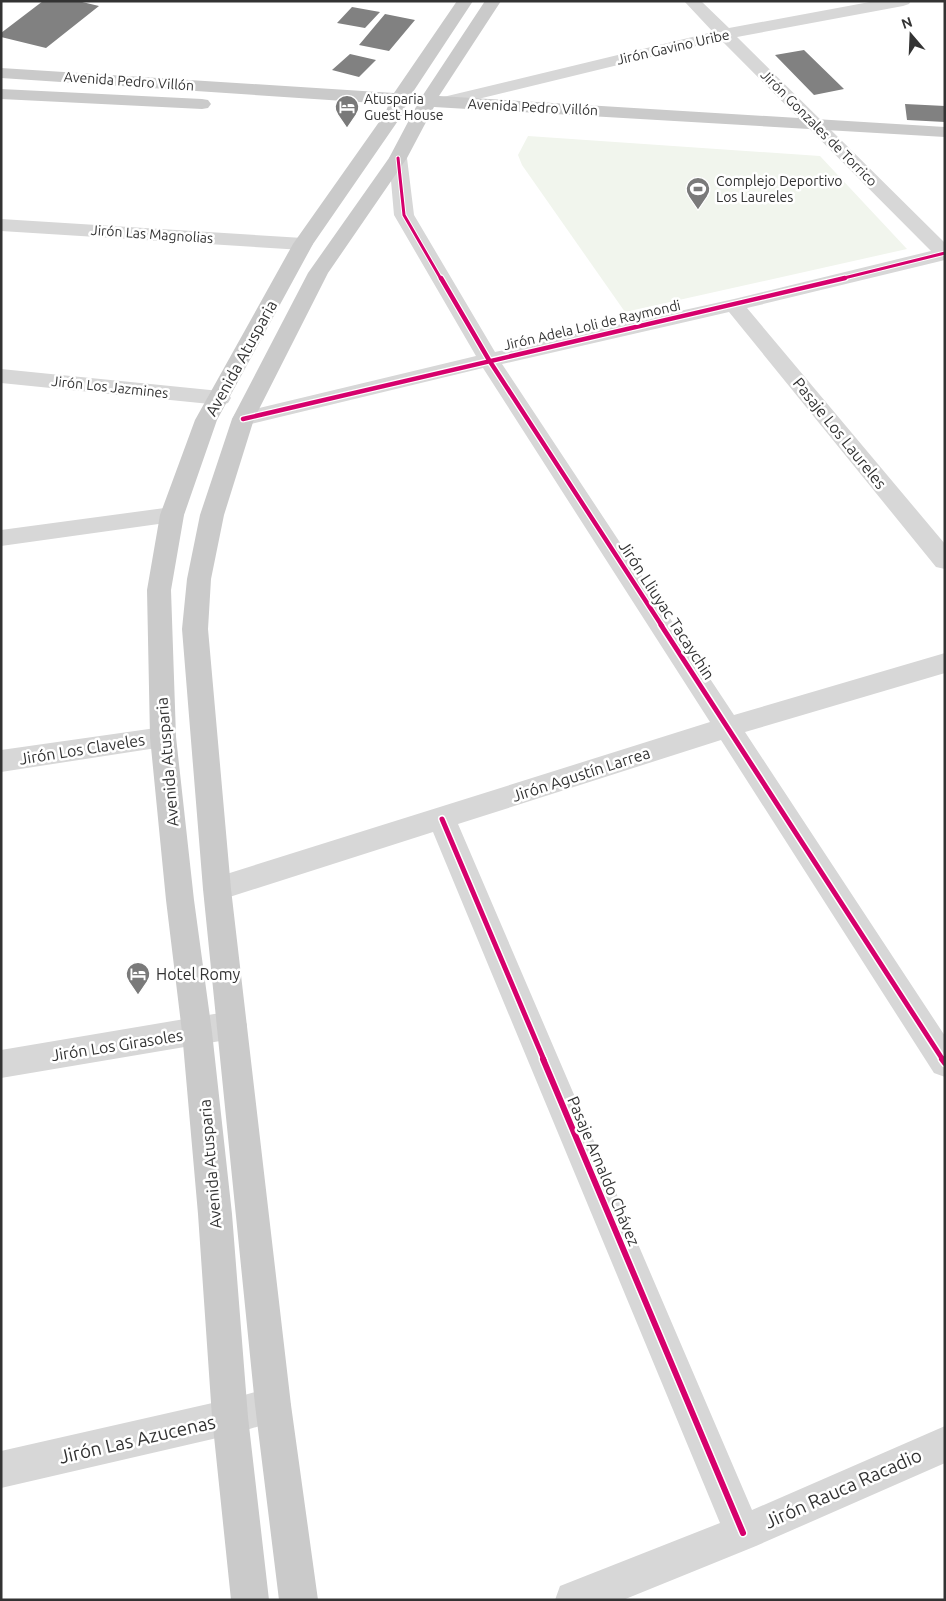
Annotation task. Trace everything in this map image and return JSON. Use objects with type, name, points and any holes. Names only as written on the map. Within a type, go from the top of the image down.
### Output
[{"type":"main road","name":"Avenida Atusparia","points":[[250,1600],[230,1417],[215,1214],[197,1032],[180,900],[163,737],[159,590],[172,515],[206,420],[220,398],[303,244],[465,1]]},
{"type":"main road","name":"Avenida Atusparia","points":[[299,1600],[273,1405],[218,890],[195,629],[198,579],[212,515],[243,419],[318,273],[398,158],[494,1]]},
{"type":"main road","name":"Avenida Pedro Villón","points":[[1,73],[396,106]]},
{"type":"main road","name":"Avenida Pedro Villón","points":[[1,94],[217,105]]},
{"type":"main road","name":"Avenida Pedro Villón","points":[[324,111],[396,106],[431,106],[816,123],[945,132]]},
{"type":"main road","name":"Avenida Pedro Villón","points":[[431,106],[829,138],[945,145]]},
{"type":"street","name":"Jirón Gonzales de Torrico","points":[[692,1],[944,253]]},
{"type":"street","name":"Jirón Gavino Uribe","points":[[431,106],[724,34],[903,1]]},
{"type":"street","name":"Jirón Lliuyac Tacaychin","points":[[398,158],[404,215],[489,360],[945,1063]]},
{"type":"street","name":"Jirón Las Magnolias","points":[[1,225],[303,244]]},
{"type":"street","name":"Jirón Adela Loli de Raymondi","points":[[243,419],[489,360],[734,305],[944,253]]},
{"type":"street","name":"Pasaje Los Laureles","points":[[734,305],[945,561]]},
{"type":"street","name":"Jirón Los Jazmines","points":[[1,376],[220,398]]},
{"type":"street","points":[[1,538],[172,515]]},
{"type":"street","name":"Jirón Agustín Larrea","points":[[218,890],[728,727],[945,663]]},
{"type":"street","name":"Jirón Los Claveles","points":[[1,761],[163,737]]},
{"type":"street","name":"Pasaje Arnaldo Chávez","points":[[442,819],[743,1532]]},
{"type":"street","name":"Jirón Los Girasoles","points":[[1,1064],[232,1025]]},
{"type":"street","name":"Jirón Las Azucenas","points":[[1,1470],[230,1417],[273,1405]]},
{"type":"street","name":"Jirón Rauca Racadio","points":[[574,1600],[743,1532],[945,1444]]},
{"type":"shaded area","points":[[528,136],[820,156],[907,249],[625,312],[522,165],[518,155]]},
{"type":"building","points":[[43,1],[78,1],[99,6],[46,48],[1,37],[1,33]]},
{"type":"building","points":[[352,7],[380,12],[365,28],[337,23]]},
{"type":"building","points":[[385,14],[415,20],[389,51],[359,45]]},
{"type":"building","points":[[804,50],[844,89],[814,95],[775,55]]},
{"type":"building","points":[[350,54],[376,60],[359,77],[332,70]]},
{"type":"building","points":[[905,104],[945,106],[945,122],[907,120]]},
{"type":"cycle path","points":[[398,158],[404,215],[489,360],[945,1063]]},
{"type":"cycle path","points":[[243,419],[489,360],[734,305],[945,253]]},
{"type":"cycle path","points":[[442,819],[743,1533]]},
{"type":"place","name":"Atusparia Guest House","points":[[347,128]]},
{"type":"place","name":"Complejo Deportivo Los Laureles","points":[[698,210]]},
{"type":"place","name":"Hotel Romy","points":[[138,995]]}]
